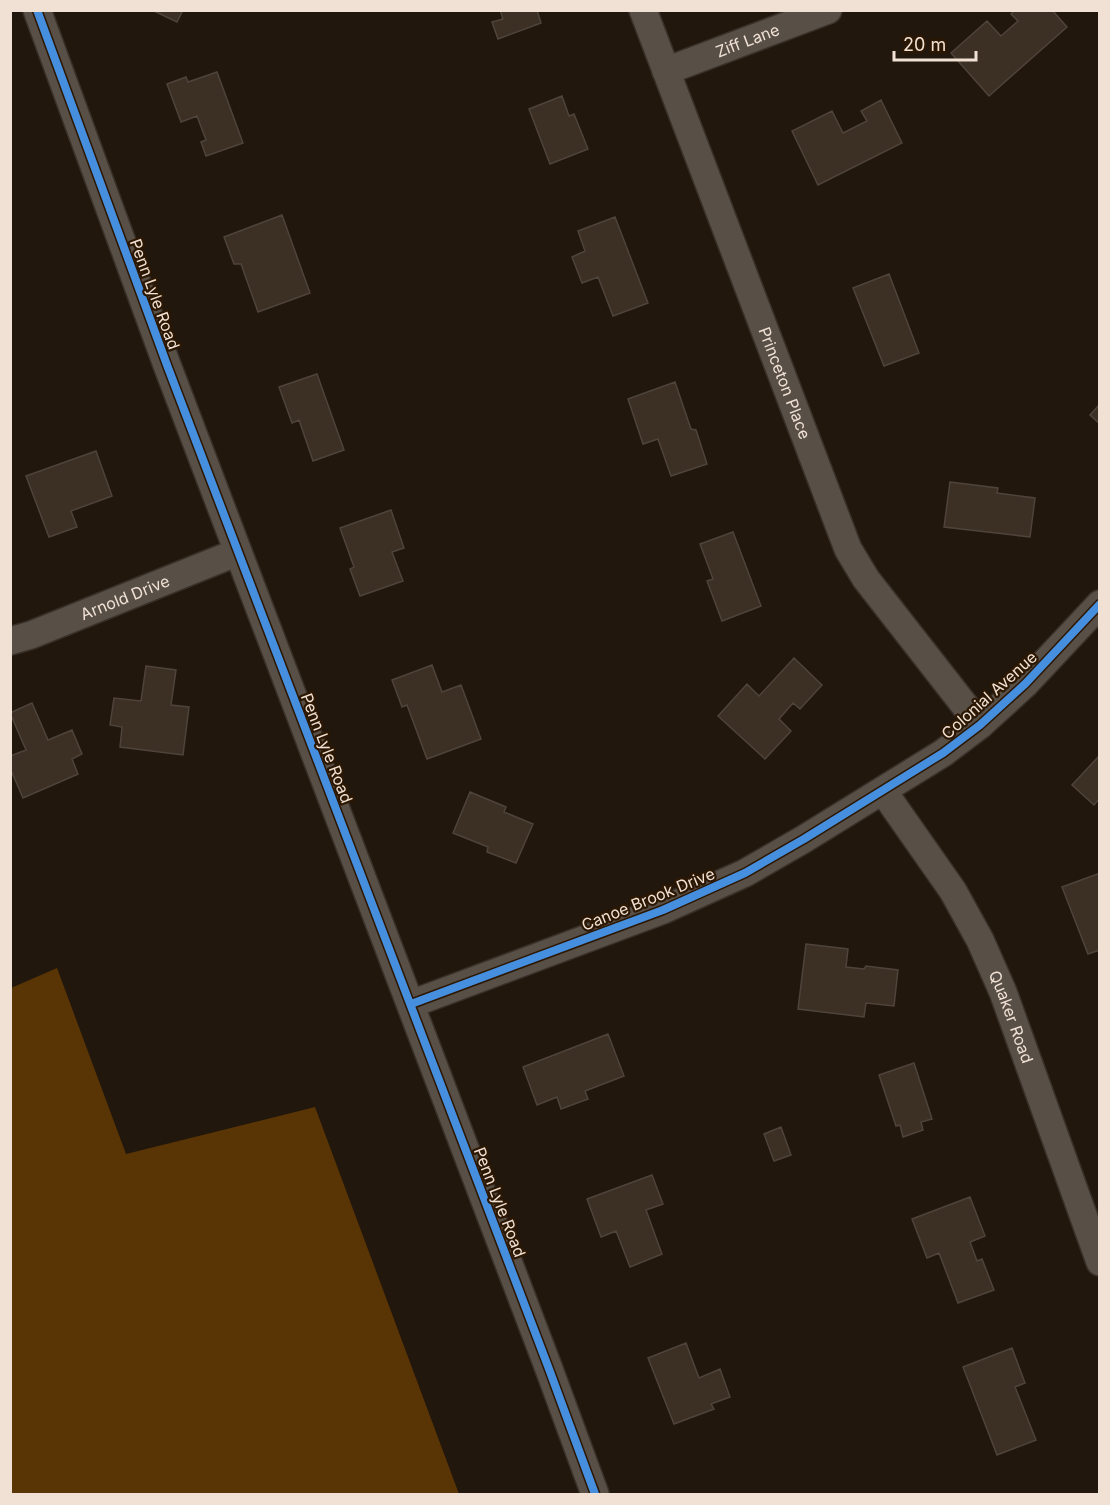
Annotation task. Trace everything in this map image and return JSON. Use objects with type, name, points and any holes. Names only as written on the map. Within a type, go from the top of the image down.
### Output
[{"type":"street","name":"Penn Lyle Road","points":[[37,10],[163,354],[595,1494]]},
{"type":"street","name":"Princeton Place","points":[[643,10],[848,549],[866,579],[980,725]]},
{"type":"street","name":"Ziff Lane","points":[[666,71],[828,10]]},
{"type":"street","name":"Arnold Drive","points":[[10,642],[238,552]]},
{"type":"street","name":"Colonial Avenue","points":[[883,791],[943,753],[980,725],[1025,684],[1100,604]]},
{"type":"street","name":"Canoe Brook Drive","points":[[411,1004],[663,910],[745,873],[883,791]]},
{"type":"street","name":"Quaker Road","points":[[883,791],[953,891],[980,940],[1003,992],[1100,1262]]},
{"type":"shaded area","points":[[57,968],[126,1154],[315,1107],[459,1494],[11,1494],[11,988]]},
{"type":"building","points":[[152,10],[183,10],[177,22]]},
{"type":"building","points":[[500,10],[537,10],[541,23],[498,39],[492,22],[503,19]]},
{"type":"building","points":[[1015,10],[1052,10],[1067,27],[989,96],[951,53],[987,21],[1001,36],[1018,21],[1011,14]]},
{"type":"building","points":[[217,72],[243,143],[206,156],[201,142],[206,140],[197,116],[181,122],[167,84],[186,77],[188,82]]},
{"type":"building","points":[[562,96],[569,116],[574,114],[588,149],[550,164],[529,109]]},
{"type":"building","points":[[881,100],[902,143],[818,185],[792,131],[832,111],[843,133],[867,121],[861,111]]},
{"type":"building","points":[[282,215],[310,293],[258,312],[241,264],[234,264],[224,237]]},
{"type":"building","points":[[615,217],[648,303],[613,316],[598,277],[582,283],[572,257],[585,251],[578,231]]},
{"type":"building","points":[[889,274],[919,353],[884,366],[853,288]]},
{"type":"building","points":[[317,374],[344,450],[313,461],[299,420],[292,423],[279,387]]},
{"type":"building","points":[[675,382],[691,429],[696,430],[707,464],[671,476],[658,439],[643,444],[628,399]]},
{"type":"building","points":[[1100,404],[1100,424],[1090,415]]},
{"type":"building","points":[[96,451],[112,496],[71,511],[77,527],[49,537],[26,476]]},
{"type":"building","points":[[950,482],[998,488],[997,493],[1035,498],[1030,537],[944,527]]},
{"type":"building","points":[[391,510],[404,548],[392,552],[403,581],[360,596],[350,569],[354,567],[340,528]]},
{"type":"building","points":[[733,532],[761,606],[722,621],[707,581],[713,579],[700,544]]},
{"type":"building","points":[[794,658],[822,685],[800,709],[793,703],[779,719],[791,731],[765,759],[718,716],[747,684],[759,696]]},
{"type":"building","points":[[432,665],[442,692],[461,685],[481,739],[427,759],[407,705],[402,707],[392,680]]},
{"type":"building","points":[[146,666],[176,670],[171,705],[189,707],[183,755],[120,747],[122,727],[110,725],[114,698],[141,701]]},
{"type":"building","points":[[32,703],[48,740],[72,730],[82,754],[72,759],[78,774],[23,798],[10,768],[10,756],[26,750],[10,713]]},
{"type":"building","points":[[1100,755],[1100,798],[1094,805],[1072,785]]},
{"type":"building","points":[[470,792],[506,807],[504,812],[533,824],[516,863],[487,852],[488,847],[453,833]]},
{"type":"building","points":[[1100,873],[1100,950],[1088,954],[1062,887]]},
{"type":"building","points":[[806,944],[848,949],[846,967],[864,969],[866,966],[898,970],[894,1006],[866,1003],[864,1017],[798,1009]]},
{"type":"building","points":[[608,1034],[624,1076],[585,1091],[588,1099],[561,1109],[557,1097],[537,1105],[523,1067]]},
{"type":"building","points":[[914,1063],[932,1119],[921,1122],[923,1130],[903,1137],[900,1125],[896,1126],[879,1075]]},
{"type":"building","points":[[781,1127],[791,1155],[774,1161],[764,1134]]},
{"type":"building","points":[[652,1175],[663,1204],[646,1210],[662,1254],[630,1267],[616,1231],[601,1237],[587,1199]]},
{"type":"building","points":[[970,1197],[985,1236],[970,1242],[977,1261],[982,1259],[994,1290],[958,1303],[939,1253],[927,1258],[912,1219]]},
{"type":"building","points":[[686,1343],[699,1378],[720,1369],[730,1397],[711,1404],[714,1409],[674,1424],[648,1358]]},
{"type":"building","points":[[1012,1348],[1025,1383],[1015,1387],[1036,1440],[997,1455],[963,1367]]},
{"type":"cycle path","points":[[37,10],[167,365],[595,1494]]},
{"type":"cycle path","points":[[411,1004],[663,910],[745,873],[804,839],[943,753],[980,725],[1025,684],[1100,604]]}]
